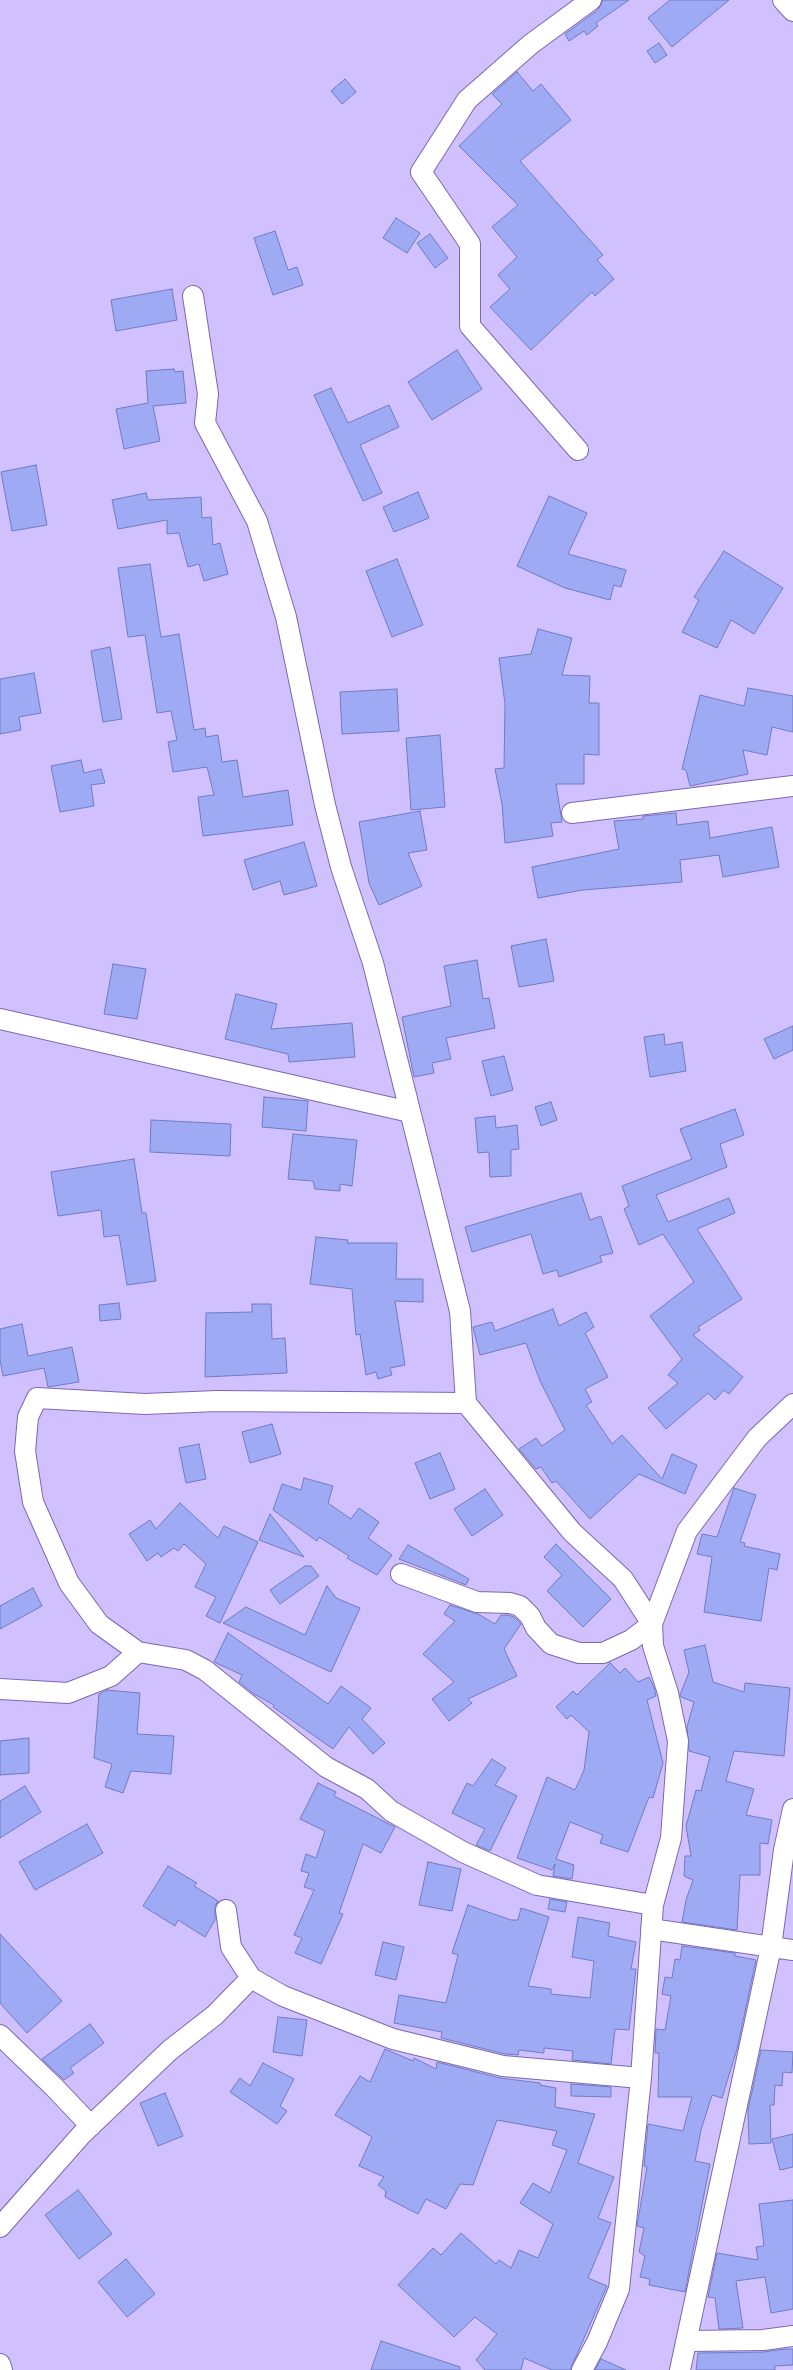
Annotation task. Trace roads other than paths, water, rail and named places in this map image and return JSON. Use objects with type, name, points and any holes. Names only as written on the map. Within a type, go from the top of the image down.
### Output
[{"type":"street","points":[[578,450],[470,326],[470,244],[421,172],[467,100],[531,44],[591,0]]},
{"type":"street","points":[[783,0],[793,11]]},
{"type":"street","points":[[193,296],[208,394],[205,423],[257,521],[286,617],[325,805],[341,866],[373,963],[460,1311],[466,1402],[572,1532],[623,1578],[652,1624]]},
{"type":"street","points":[[572,813],[793,786]]},
{"type":"street","points":[[0,1018],[410,1112]]},
{"type":"street","points":[[466,1402],[217,1401],[145,1404],[36,1398],[28,1416],[25,1451],[34,1502],[69,1583],[99,1624],[138,1652],[186,1660],[204,1670],[326,1767],[367,1789],[391,1811],[463,1852],[537,1885],[653,1905]]},
{"type":"street","points":[[582,2370],[597,2342],[618,2289],[641,2078],[650,1929],[653,1905],[671,1838],[678,1742],[668,1693],[654,1646],[652,1624],[687,1530],[757,1438],[793,1404]]},
{"type":"street","points":[[402,1574],[477,1602],[510,1603],[520,1606],[530,1616],[536,1628],[551,1644],[579,1652],[603,1653],[631,1640],[652,1624]]},
{"type":"street","points":[[0,1688],[68,1693],[111,1676],[138,1652]]},
{"type":"street","points":[[680,2370],[688,2341],[771,1947],[784,1850],[793,1809]]},
{"type":"street","points":[[226,1910],[231,1947],[251,1978],[283,1996],[402,2041],[503,2066],[641,2078]]},
{"type":"street","points":[[650,1929],[793,1950]]},
{"type":"street","points":[[0,2227],[91,2126],[170,2050],[215,2015],[251,1978]]},
{"type":"street","points":[[0,2035],[91,2126]]},
{"type":"street","points":[[688,2341],[763,2340],[793,2336]]},
{"type":"street","points":[[0,2364],[2,2370]]}]
